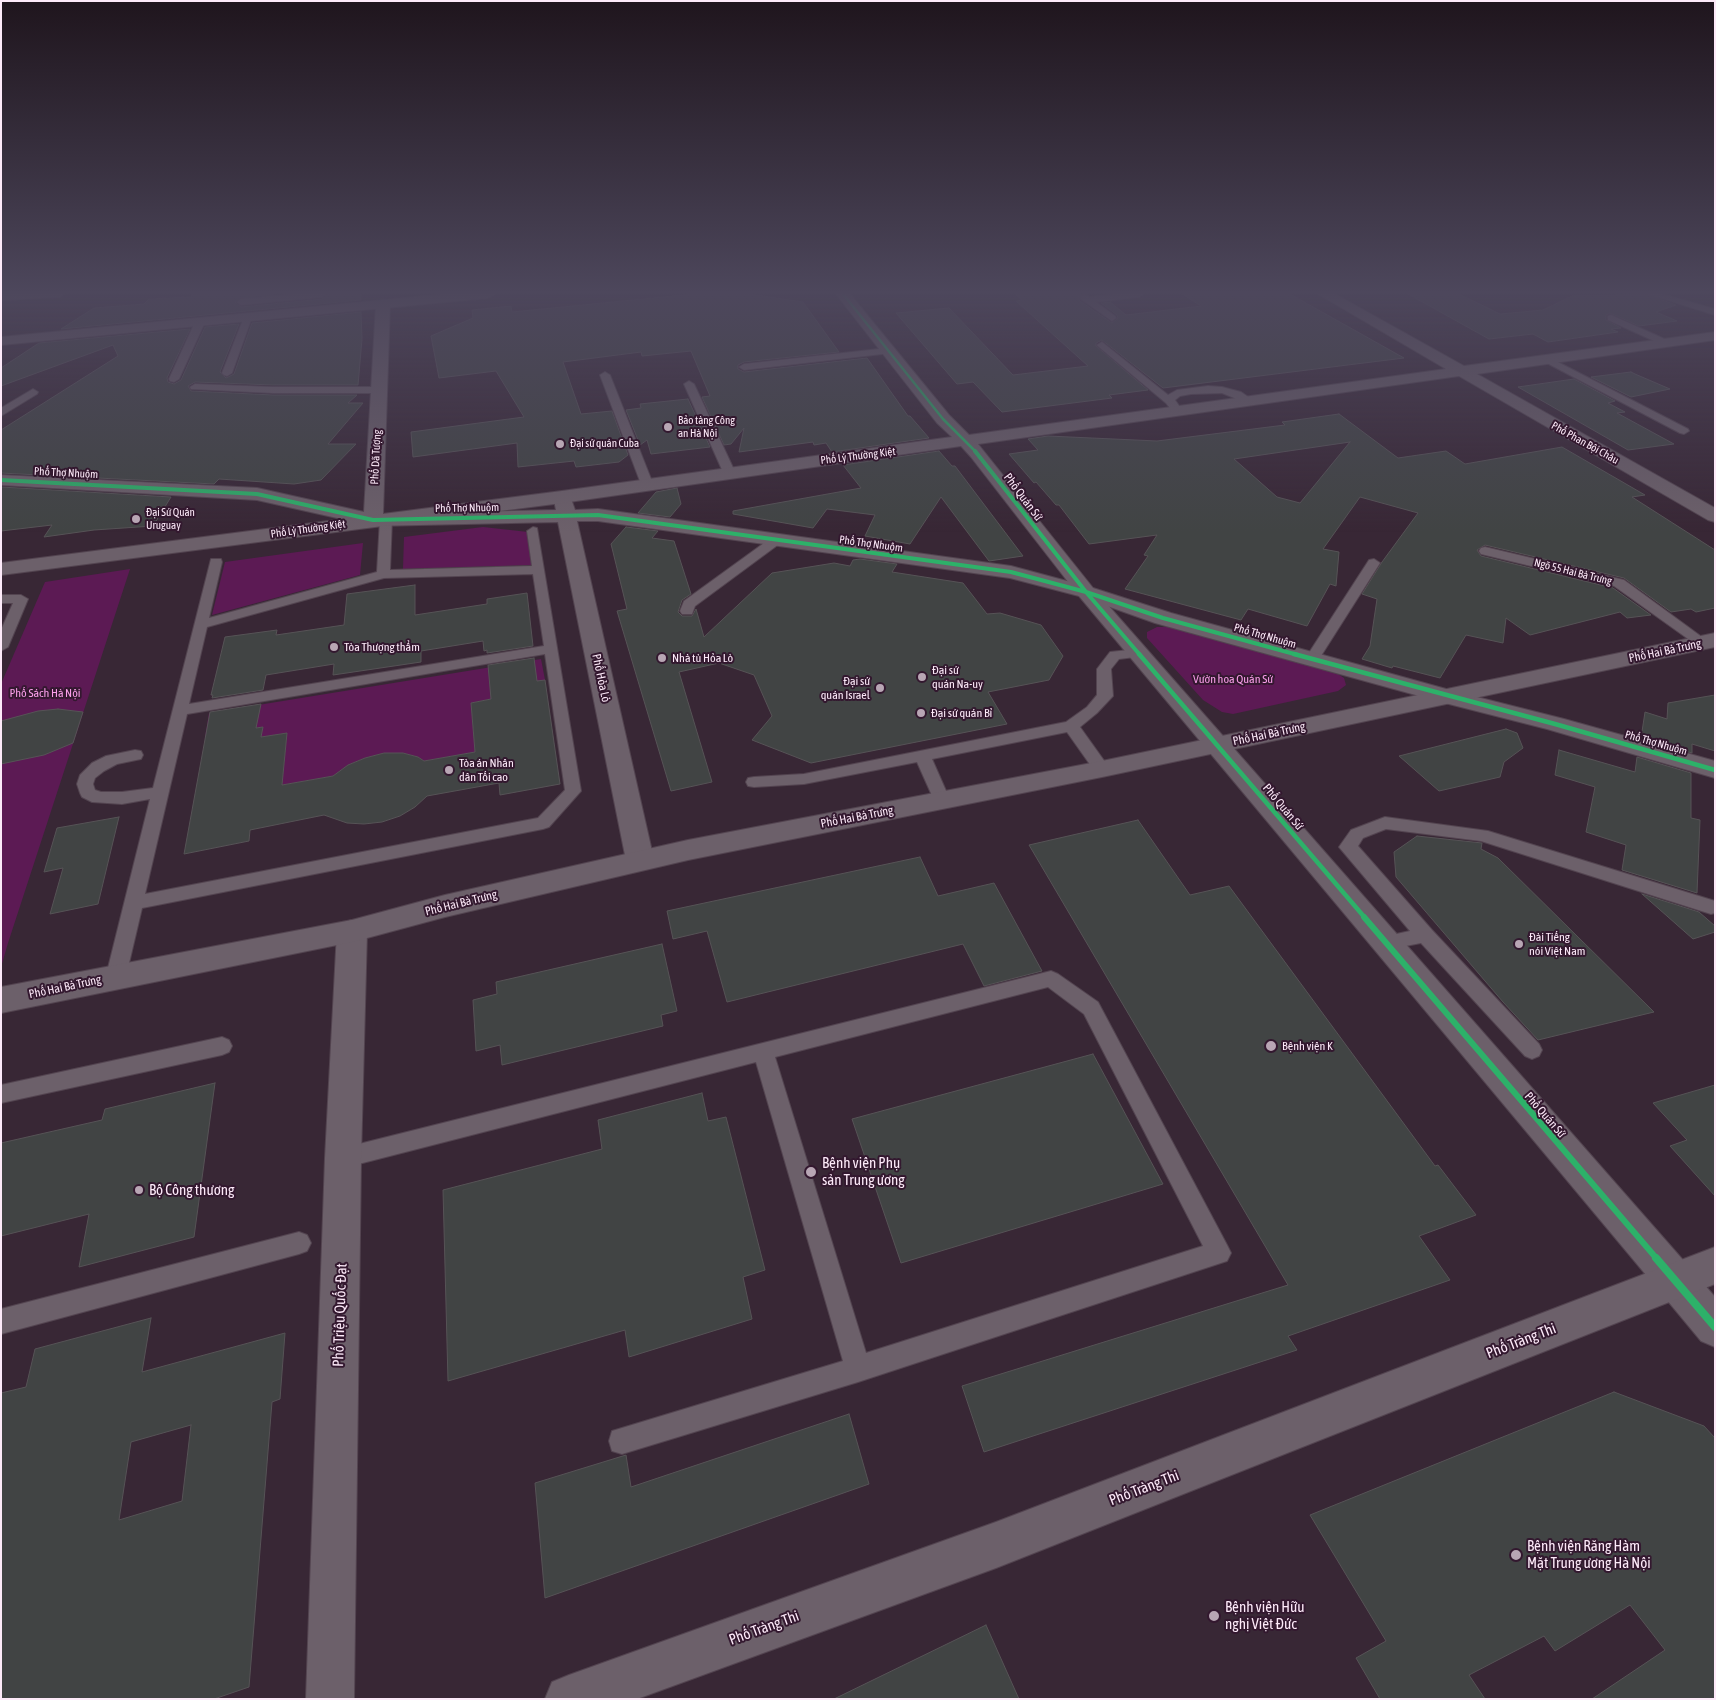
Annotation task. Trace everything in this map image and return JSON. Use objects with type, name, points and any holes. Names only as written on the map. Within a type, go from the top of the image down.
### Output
[{"type":"street","name":"Phố Dã Tượng","points":[[381,373],[382,520]]},
{"type":"street","name":"Phố Quán Sứ","points":[[906,373],[943,419],[977,453],[1086,592],[1715,1327]]},
{"type":"street","name":"Phố Lý Thường Kiệt","points":[[564,506],[647,484],[964,440],[1173,406],[1249,401],[1450,373]]},
{"type":"street","name":"Phố Phan Bội Châu","points":[[1462,373],[1715,516]]},
{"type":"street","name":"Phố Thợ Nhuộm","points":[[1,480],[257,494],[382,520],[564,506],[598,515],[775,541],[1011,572],[1086,592],[1163,618],[1449,697],[1555,724],[1715,770]]},
{"type":"street","name":"Phố Hỏa Lò","points":[[564,506],[640,860]]},
{"type":"street","name":"Phố Lý Thường Kiệt","points":[[1,569],[382,520]]},
{"type":"street","name":"Phố Hai Bà Trưng","points":[[1,1000],[352,930],[640,860],[1102,769],[1709,641]]},
{"type":"street","name":"Phố Triệu Quốc Đạt","points":[[330,1699],[343,1158],[352,930]]},
{"type":"street","name":"Phố Tràng Thi","points":[[569,1699],[996,1545],[1715,1265]]},
{"type":"lane","points":[[174,379],[177,373]]},
{"type":"lane","points":[[1135,373],[1173,406]]},
{"type":"lane","points":[[1574,373],[1684,431]]},
{"type":"lane","points":[[605,375],[647,484]]},
{"type":"lane","points":[[689,384],[729,472]]},
{"type":"lane","points":[[195,387],[273,390],[380,390]]},
{"type":"lane","points":[[1,413],[33,392]]},
{"type":"lane","points":[[382,520],[383,574]]},
{"type":"lane","points":[[133,903],[543,823],[573,791],[533,531]]},
{"type":"lane","points":[[687,611],[689,604],[775,541]]},
{"type":"lane","name":"Ngõ 55 Hai Bà Trưng","points":[[1485,551],[1619,583],[1709,641]]},
{"type":"lane","points":[[116,976],[216,562]]},
{"type":"lane","points":[[1312,659],[1374,563]]},
{"type":"lane","points":[[202,624],[383,574],[539,570]]},
{"type":"lane","points":[[1,599],[21,599],[1,646]]},
{"type":"lane","points":[[181,710],[551,649]]},
{"type":"lane","points":[[754,782],[804,779],[1071,726],[1092,710],[1105,696],[1104,669],[1115,655],[1138,653]]},
{"type":"lane","points":[[1071,726],[1102,769]]},
{"type":"lane","points":[[135,755],[112,760],[88,775],[85,784],[88,793],[98,798],[122,798],[161,792]]},
{"type":"lane","points":[[922,755],[942,800]]},
{"type":"lane","points":[[1532,1050],[1425,935],[1348,847],[1357,834],[1384,823],[1482,835],[1711,906]]},
{"type":"lane","points":[[1385,943],[1425,935]]},
{"type":"lane","points":[[343,1158],[1051,978],[1091,1008],[1219,1253],[858,1369],[622,1441]]},
{"type":"lane","points":[[1,1094],[222,1046]]},
{"type":"lane","points":[[763,1051],[858,1369]]},
{"type":"lane","points":[[1,1322],[299,1243]]},
{"type":"green space","points":[[483,527],[528,532],[536,565],[403,569],[404,537]]},
{"type":"green space","points":[[363,543],[360,575],[212,615],[225,562]]},
{"type":"green space","name":"Phố Sách Hà Nội","points":[[130,569],[1,967],[1,684],[45,582]]},
{"type":"green space","name":"Vườn hoa Quán Sứ","points":[[1157,627],[1172,627],[1332,670],[1344,678],[1346,685],[1338,691],[1233,714],[1222,712],[1203,700],[1147,638],[1147,632]]},
{"type":"green space","points":[[541,659],[545,680],[491,689],[491,699],[471,703],[475,752],[424,761],[418,757],[403,753],[384,753],[348,765],[333,776],[282,785],[287,733],[261,737],[262,727],[205,737],[209,713]]},
{"type":"building","points":[[1,373],[36,373],[1,386]]},
{"type":"building","points":[[91,373],[169,373],[167,378],[168,382],[174,384],[181,380],[184,373],[221,373],[226,378],[234,374],[359,373],[358,385],[273,385],[195,382],[188,386],[191,391],[273,395],[357,395],[348,403],[363,403],[328,444],[356,444],[321,480],[294,484],[219,479],[214,484],[1,473],[1,430]]},
{"type":"building","points":[[438,373],[477,373],[439,378]]},
{"type":"building","points":[[497,373],[567,373],[581,414],[612,411],[628,455],[619,462],[576,467],[574,461],[518,467],[517,443],[413,457],[411,432],[524,417]]},
{"type":"building","points":[[700,373],[878,373],[908,416],[929,438],[832,452],[826,443],[814,445],[813,442],[739,452],[744,428],[731,444],[724,445],[702,397],[710,396]]},
{"type":"building","points":[[948,373],[1011,373],[1013,375],[1128,373],[1148,390],[1109,395],[1112,398],[1002,412],[973,382],[957,384]]},
{"type":"building","points":[[1144,373],[1281,373],[1163,388]]},
{"type":"building","points":[[1634,373],[1670,389],[1631,397],[1591,377]]},
{"type":"building","points":[[1574,379],[1615,401],[1608,403],[1625,412],[1617,413],[1674,444],[1628,450],[1518,387]]},
{"type":"building","name":"Bảo tàng Công an Hà Nội","points":[[688,399],[710,447],[651,454],[647,440],[640,445],[626,410],[641,408],[640,404]]},
{"type":"building","points":[[1339,414],[1398,458],[1446,451],[1465,464],[1562,447],[1645,495],[1632,497],[1715,550],[1715,608],[1696,612],[1691,609],[1671,612],[1624,578],[1485,545],[1477,550],[1481,556],[1613,588],[1651,615],[1627,618],[1620,612],[1530,635],[1506,618],[1503,643],[1466,635],[1440,678],[1393,666],[1392,668],[1362,659],[1370,646],[1377,599],[1362,594],[1382,562],[1418,513],[1360,497],[1323,549],[1339,552],[1336,586],[1330,584],[1307,626],[1248,609],[1241,620],[1125,589],[1148,556],[1144,555],[1157,535],[1089,544],[1059,505],[1056,505],[1036,482],[1034,483],[1009,454],[1038,450],[1028,439],[1048,436],[1157,441],[1285,425],[1282,422]],"holes":[[[1350,442],[1300,503],[1277,497],[1234,459]]]},
{"type":"building","points":[[939,451],[952,466],[955,466],[1023,556],[989,561],[941,497],[910,544],[865,536],[875,515],[827,509],[813,528],[733,514],[733,511],[861,488],[843,465]]},
{"type":"building","points":[[1,487],[171,497],[153,526],[94,530],[44,537],[52,525],[1,531]]},
{"type":"building","points":[[677,488],[681,504],[670,517],[638,513],[656,492]]},
{"type":"building","points":[[626,527],[658,531],[652,538],[674,541],[691,594],[682,600],[678,612],[682,616],[692,616],[696,609],[704,637],[772,573],[834,563],[850,566],[853,560],[860,559],[897,564],[892,572],[963,583],[987,614],[1000,613],[1041,625],[1063,656],[1049,680],[988,692],[1007,724],[811,763],[752,740],[772,716],[754,675],[719,663],[679,672],[712,782],[671,791],[617,611],[627,609],[611,544]]},
{"type":"building","name":"Tòa Thượng thẩm","points":[[415,585],[415,615],[487,604],[487,599],[527,593],[533,646],[487,653],[487,650],[484,651],[483,641],[421,651],[421,662],[333,675],[334,664],[266,675],[263,690],[212,698],[213,695],[211,695],[225,637],[277,630],[276,635],[344,625],[347,594]]},
{"type":"building","name":"Tòa án Nhân dân Tối cao","points":[[534,658],[537,681],[545,680],[560,784],[500,795],[499,783],[427,796],[415,807],[400,816],[382,822],[347,823],[324,815],[250,830],[249,841],[184,854],[210,712],[261,704],[256,728],[263,727],[261,737],[287,733],[282,785],[333,776],[348,765],[384,753],[403,753],[418,757],[424,761],[475,752],[471,703],[491,699],[488,665]]},
{"type":"building","points":[[1715,695],[1715,751],[1692,744],[1692,753],[1641,738],[1645,712],[1667,719],[1668,703]]},
{"type":"building","points":[[58,709],[83,712],[73,743],[44,755],[1,764],[1,721],[38,711]]},
{"type":"building","points":[[1506,729],[1517,733],[1523,748],[1504,762],[1500,777],[1439,791],[1399,756]]},
{"type":"building","points":[[1559,750],[1635,772],[1637,757],[1691,773],[1691,818],[1700,820],[1697,893],[1622,870],[1626,845],[1586,832],[1595,787],[1555,775]]},
{"type":"building","points":[[119,817],[98,904],[50,914],[63,868],[44,872],[57,828]]},
{"type":"building","name":"Bệnh viện K","points":[[1138,820],[1190,895],[1229,886],[1435,1166],[1438,1165],[1476,1215],[1419,1236],[1450,1280],[1288,1336],[1297,1350],[984,1452],[962,1386],[1288,1285],[1029,845]]},
{"type":"building","name":"Đài Tiếng nói Việt Nam","points":[[1417,836],[1482,843],[1481,849],[1498,858],[1654,1012],[1538,1040],[1396,877],[1394,852]]},
{"type":"building","points":[[920,857],[938,896],[994,883],[1042,971],[984,986],[963,944],[727,1002],[707,931],[673,939],[667,911]]},
{"type":"building","points":[[1642,894],[1699,912],[1715,926],[1715,932],[1693,939]]},
{"type":"building","points":[[662,944],[677,1011],[661,1015],[663,1026],[502,1065],[500,1045],[476,1051],[473,1000],[497,994],[496,982]]},
{"type":"building","points":[[1093,1054],[1163,1184],[901,1263],[852,1119]]},
{"type":"building","points":[[215,1083],[194,1237],[79,1267],[89,1214],[1,1236],[1,1143],[102,1120],[105,1109]]},
{"type":"building","points":[[1715,1085],[1715,1196],[1670,1146],[1687,1140],[1653,1103]]},
{"type":"building","points":[[702,1093],[708,1121],[726,1117],[765,1270],[743,1277],[752,1319],[629,1357],[625,1330],[448,1381],[443,1190],[602,1149],[598,1120]]},
{"type":"building","points":[[151,1318],[142,1372],[285,1333],[280,1399],[272,1402],[249,1687],[214,1699],[1,1699],[1,1393],[26,1387],[35,1349]],"holes":[[[191,1425],[182,1501],[119,1520],[131,1442]]]},
{"type":"building","name":"Bệnh viện Răng Hàm Mặt Trung ương Hà Nội","points":[[1614,1392],[1704,1426],[1715,1438],[1715,1699],[1592,1699],[1665,1650],[1630,1605],[1555,1651],[1544,1636],[1469,1675],[1485,1699],[1380,1699],[1356,1658],[1386,1641],[1310,1515]]},
{"type":"building","points":[[849,1414],[869,1484],[545,1598],[535,1483],[626,1455],[631,1487]]},
{"type":"building","points":[[986,1625],[1019,1699],[834,1699]]},
{"type":"cycle path","points":[[906,373],[943,419],[977,453],[1086,592],[1715,1327]]},
{"type":"cycle path","points":[[1,480],[257,494],[373,520],[598,515],[1011,572],[1086,592],[1163,618],[1449,697],[1555,724],[1715,770]]},
{"type":"place","name":"Bảo tàng Công an Hà Nội","points":[[668,427]]},
{"type":"place","name":"Đại sứ quán Cuba","points":[[560,444]]},
{"type":"place","name":"Đại Sứ Quán Uruguay","points":[[136,519]]},
{"type":"place","name":"Tòa Thượng thẩm","points":[[334,647]]},
{"type":"place","name":"Nhà tù Hỏa Lò","points":[[662,658]]},
{"type":"place","name":"Đại sứ quán Na-uy","points":[[922,677]]},
{"type":"place","name":"Đại sứ quán Israel","points":[[880,688]]},
{"type":"place","name":"Đại sứ quán Bỉ","points":[[921,713]]},
{"type":"place","name":"Tòa án Nhân dân Tối cao","points":[[449,770]]},
{"type":"place","name":"Đài Tiếng nói Việt Nam","points":[[1519,944]]},
{"type":"place","name":"Bệnh viện K","points":[[1271,1046]]},
{"type":"place","name":"Bệnh viện Phụ sản Trung ương","points":[[811,1172]]},
{"type":"place","name":"Bộ Công thương","points":[[139,1190]]},
{"type":"place","name":"Bệnh viện Răng Hàm Mặt Trung ương Hà Nội","points":[[1516,1555]]},
{"type":"place","name":"Bệnh viện Hữu nghị Việt Đức","points":[[1214,1616]]}]
